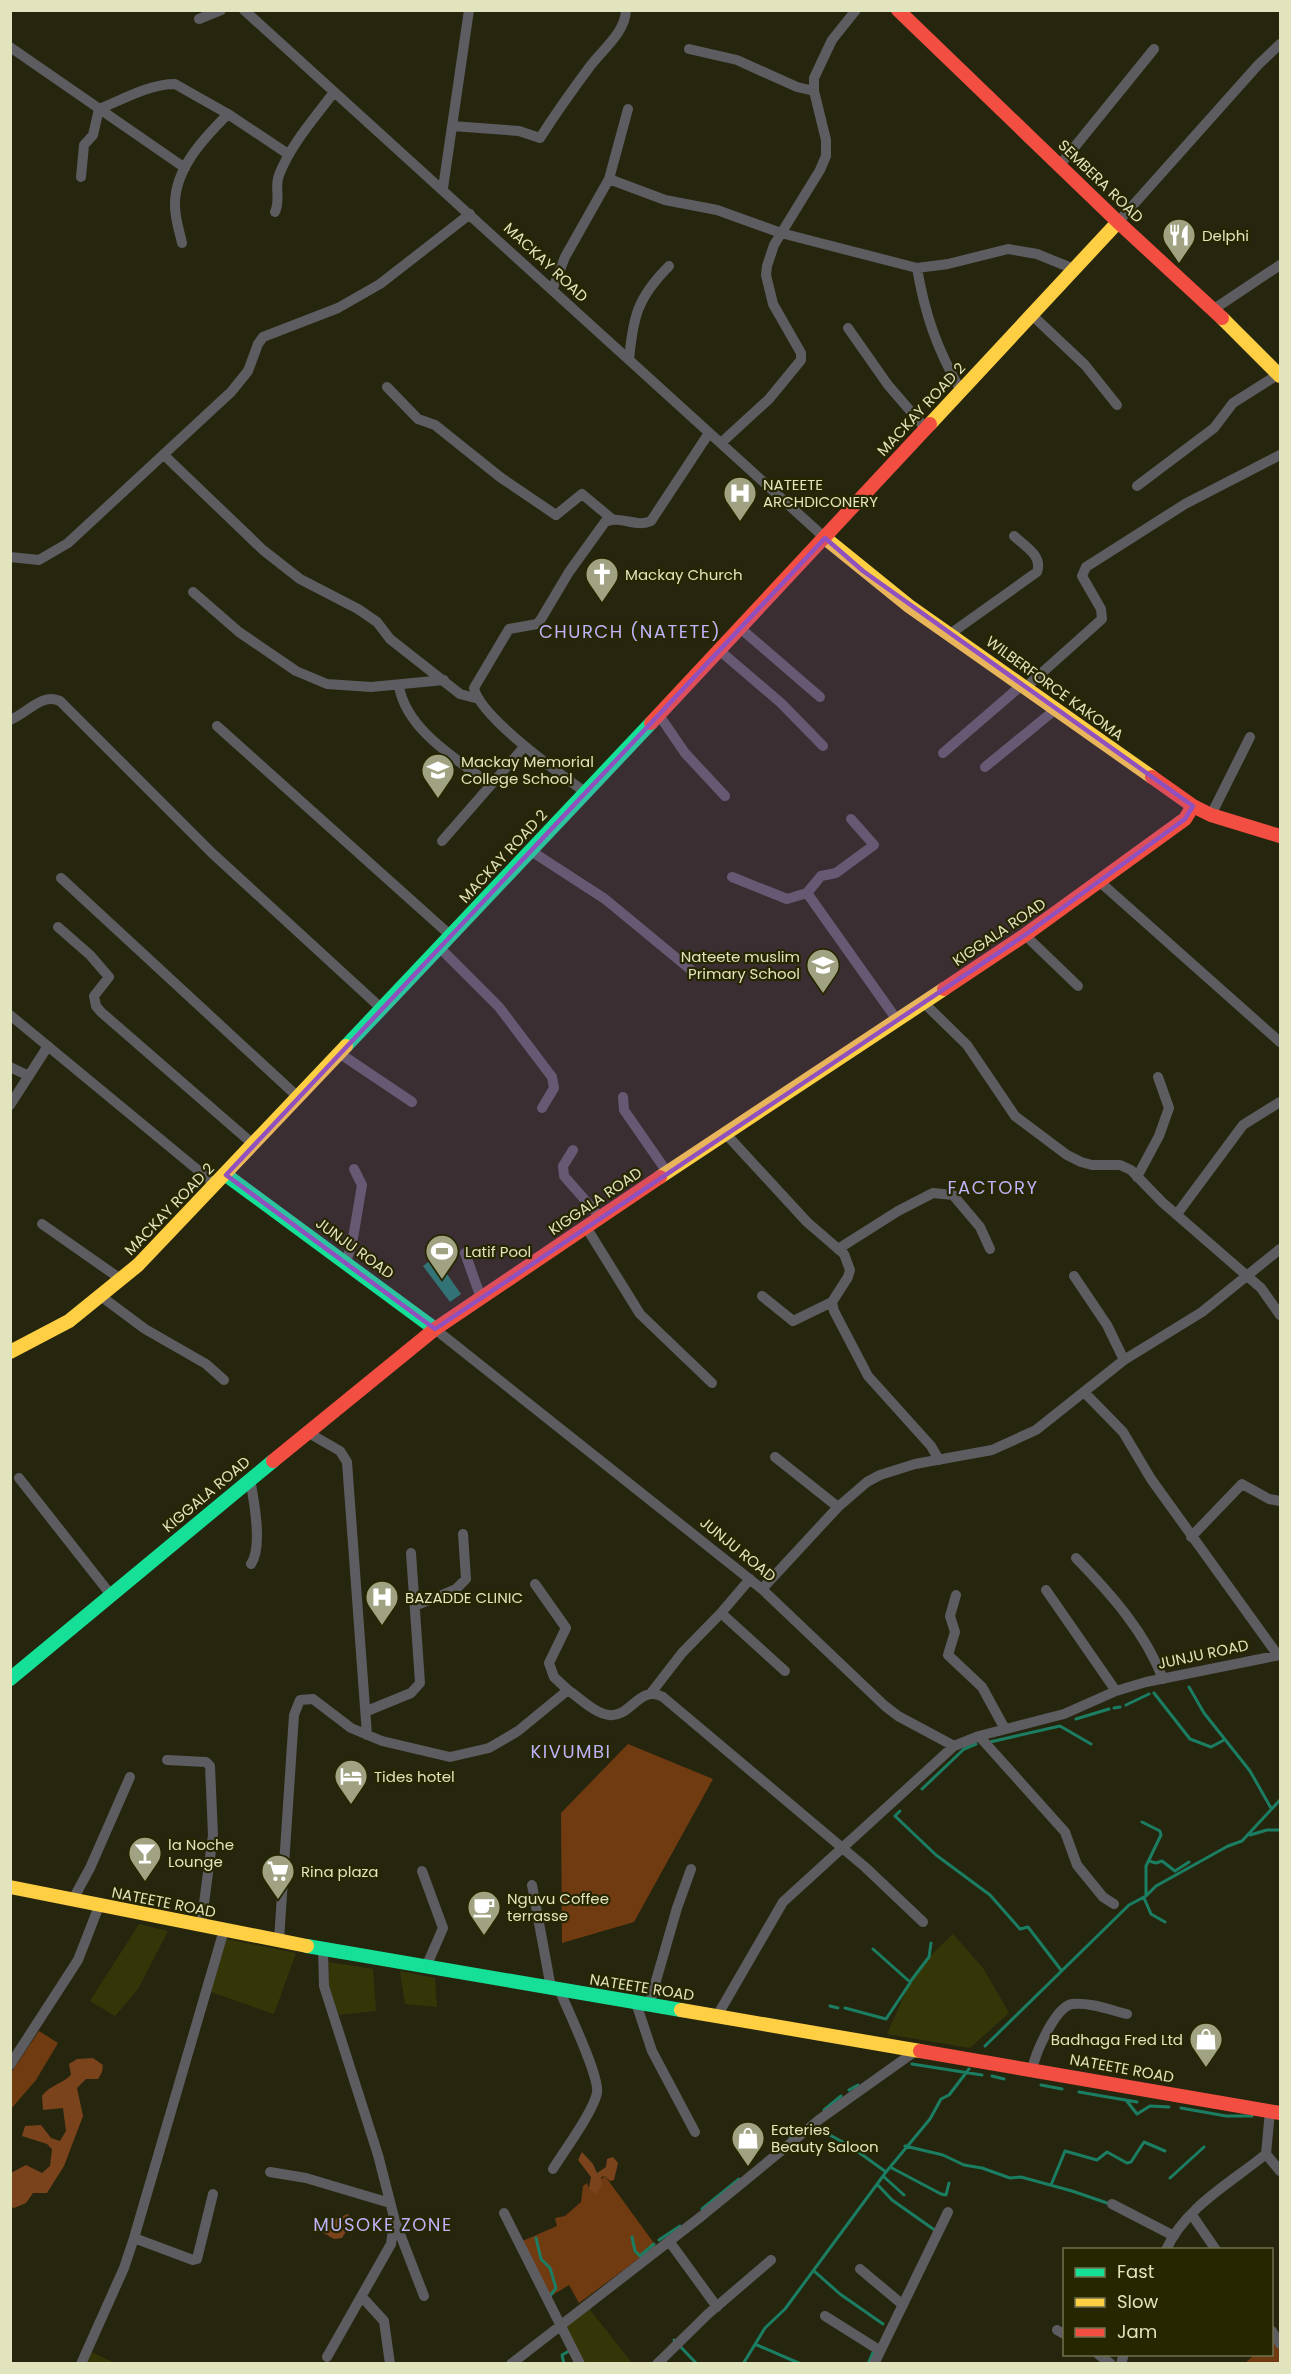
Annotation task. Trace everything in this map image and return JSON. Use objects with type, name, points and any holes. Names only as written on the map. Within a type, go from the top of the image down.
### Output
[{"type":"street","points":[[199,19],[221,10]]},
{"type":"street","name":"MACKAY ROAD","points":[[244,10],[443,188],[825,537]]},
{"type":"street","points":[[443,188],[469,10]]},
{"type":"street","points":[[452,126],[519,131],[540,138],[592,64],[607,50],[623,24],[626,10]]},
{"type":"street","points":[[721,443],[769,399],[801,360],[801,353],[773,304],[766,275],[769,257],[781,233],[810,187],[826,156],[826,140],[814,91],[818,67],[838,31],[856,10]]},
{"type":"street","name":"SEMBERA ROAD","points":[[898,10],[1118,222],[1279,371]]},
{"type":"street","points":[[1118,222],[1258,65],[1281,44]]},
{"type":"street","points":[[10,47],[184,168]]},
{"type":"street","points":[[689,49],[737,60],[797,87],[814,91]]},
{"type":"street","points":[[1060,165],[1154,49]]},
{"type":"street","points":[[99,109],[142,91],[165,84],[175,84],[228,114],[288,154]]},
{"type":"street","points":[[274,212],[279,203],[278,179],[288,154],[334,92]]},
{"type":"street","points":[[81,177],[84,145],[93,135],[99,109]]},
{"type":"street","points":[[553,288],[565,257],[609,179],[628,109]]},
{"type":"street","points":[[182,243],[175,203],[184,168],[199,145],[228,114]]},
{"type":"street","points":[[609,179],[665,200],[717,210],[781,233],[917,268],[948,264],[1008,249],[1037,254],[1074,269]]},
{"type":"street","points":[[10,556],[39,560],[68,543],[165,456],[242,380],[263,338],[338,308],[380,284],[410,263],[470,214]]},
{"type":"street","name":"MACKAY ROAD 2","points":[[10,1352],[69,1321],[122,1280],[226,1175],[741,628],[1118,222]]},
{"type":"street","points":[[1214,309],[1281,265]]},
{"type":"street","points":[[629,360],[636,310],[648,289],[669,266]]},
{"type":"street","points":[[917,268],[929,328],[961,391]]},
{"type":"street","points":[[1032,315],[1085,365],[1117,405]]},
{"type":"street","points":[[848,328],[888,385],[926,429]]},
{"type":"street","points":[[1137,486],[1214,428],[1233,403],[1279,371]]},
{"type":"street","points":[[387,387],[418,419],[435,425],[500,477],[556,515],[582,494],[612,519],[644,524],[651,520],[709,433]]},
{"type":"street","points":[[943,753],[1102,619],[1101,609],[1082,576],[1086,567],[1185,504],[1281,455]]},
{"type":"street","points":[[165,456],[263,550],[300,579],[377,622],[390,639],[460,694],[479,699]]},
{"type":"street","points":[[585,792],[524,747],[479,699],[474,688],[507,631],[511,627],[537,624],[592,540],[606,522],[612,519]]},
{"type":"street","points":[[951,634],[1037,572],[1039,565],[1037,557],[1014,536]]},
{"type":"street","name":"WILBERFORCE KAKOMA","points":[[825,537],[877,582],[1193,806],[1211,815],[1281,836]]},
{"type":"street","points":[[193,592],[239,632],[296,671],[327,684],[371,687],[444,680]]},
{"type":"street","points":[[741,628],[820,697]]},
{"type":"street","points":[[719,650],[781,703],[823,746]]},
{"type":"street","points":[[399,686],[402,701],[416,722],[443,748],[491,785]]},
{"type":"street","points":[[10,720],[45,699],[53,697],[60,701],[212,853],[382,1009]]},
{"type":"street","points":[[985,767],[1056,709]]},
{"type":"street","points":[[659,714],[685,753],[725,796]]},
{"type":"street","points":[[217,726],[450,935]]},
{"type":"street","points":[[1211,815],[1250,737]]},
{"type":"street","points":[[442,841],[524,747]]},
{"type":"street","name":"KIGGALA ROAD","points":[[13,1672],[111,1595],[435,1329],[725,1133],[1025,935],[1185,819],[1193,806]]},
{"type":"street","points":[[732,877],[787,899],[807,893],[821,876],[836,873],[874,845],[851,819]]},
{"type":"street","points":[[531,851],[605,900],[691,970]]},
{"type":"street","points":[[61,878],[298,1097]]},
{"type":"street","points":[[1100,882],[1281,1042]]},
{"type":"street","points":[[807,893],[897,1020]]},
{"type":"street","points":[[58,927],[90,955],[109,977],[94,996],[101,1012],[254,1144]]},
{"type":"street","points":[[1025,935],[1078,986]]},
{"type":"street","points":[[439,947],[499,1007],[552,1077],[554,1088],[542,1108]]},
{"type":"street","points":[[924,1002],[967,1045],[1015,1116],[1067,1155],[1081,1162],[1120,1165],[1131,1170],[1261,1288],[1281,1316]]},
{"type":"street","points":[[10,1015],[216,1185]]},
{"type":"street","points":[[10,1105],[48,1046]]},
{"type":"street","points":[[339,1053],[412,1102]]},
{"type":"street","points":[[10,1067],[29,1076]]},
{"type":"street","points":[[1137,1177],[1160,1136],[1169,1108],[1158,1077]]},
{"type":"street","points":[[623,1097],[624,1110],[667,1172]]},
{"type":"street","points":[[1177,1214],[1243,1125],[1281,1102]]},
{"type":"street","points":[[725,1133],[807,1222],[848,1260],[850,1270],[845,1284],[832,1302],[793,1321],[762,1296]]},
{"type":"street","points":[[573,1150],[563,1166],[564,1176],[600,1218]]},
{"type":"street","points":[[346,1262],[352,1245],[362,1185],[354,1169]]},
{"type":"street","name":"JUNJU ROAD","points":[[226,1175],[435,1329],[762,1589],[897,1716],[954,1746],[979,1736],[1064,1714],[1116,1691],[1279,1655]]},
{"type":"street","points":[[838,1249],[898,1211],[933,1193],[954,1195],[980,1227],[990,1249]]},
{"type":"street","points":[[42,1224],[122,1280]]},
{"type":"street","points":[[586,1227],[640,1314],[712,1383]]},
{"type":"street","points":[[762,1589],[858,1488],[880,1474],[1008,1445],[1056,1417],[1124,1360],[1202,1312],[1249,1277],[1281,1249]]},
{"type":"street","points":[[465,1253],[481,1298]]},
{"type":"street","points":[[1074,1276],[1107,1325],[1124,1360]]},
{"type":"street","points":[[102,1296],[145,1329],[206,1364],[224,1380]]},
{"type":"street","points":[[832,1302],[837,1318],[868,1376],[931,1446],[939,1460]]},
{"type":"street","points":[[1084,1392],[1123,1432],[1151,1479],[1191,1537],[1279,1655]]},
{"type":"street","points":[[307,1432],[340,1451],[347,1462],[367,1711],[367,1736]]},
{"type":"street","points":[[775,1457],[838,1507]]},
{"type":"street","points":[[19,1478],[111,1595]]},
{"type":"street","points":[[250,1479],[256,1529],[255,1559],[251,1564]]},
{"type":"street","points":[[1191,1537],[1242,1484],[1269,1499],[1280,1501]]},
{"type":"street","points":[[415,1606],[456,1589],[465,1579],[463,1534]]},
{"type":"street","points":[[367,1711],[411,1693],[420,1683],[411,1553]]},
{"type":"street","points":[[1076,1558],[1112,1597],[1145,1642],[1152,1652],[1163,1679]]},
{"type":"street","points":[[651,1693],[682,1653],[750,1580]]},
{"type":"street","points":[[535,1584],[566,1628],[549,1663],[554,1677],[568,1690],[595,1710],[611,1715],[618,1714],[644,1695],[651,1693],[663,1697],[892,1892],[922,1922]]},
{"type":"street","points":[[1046,1590],[1116,1691]]},
{"type":"street","points":[[956,1595],[950,1616],[955,1632],[948,1655],[982,1687],[1005,1729]]},
{"type":"street","points":[[721,1613],[785,1671]]},
{"type":"street","points":[[279,1940],[297,1705],[300,1700],[313,1699],[335,1718],[367,1736],[430,1754],[450,1757],[489,1748],[518,1731],[568,1690]]},
{"type":"street","points":[[979,1736],[1065,1832],[1077,1864],[1103,1897],[1114,1904]]},
{"type":"street","points":[[717,2016],[783,1902],[802,1882],[842,1850],[954,1746]]},
{"type":"street","points":[[167,1760],[206,1762],[210,1766],[213,1835],[201,1926]]},
{"type":"street","points":[[72,1901],[90,1868],[130,1777]]},
{"type":"street","points":[[691,1869],[642,2004],[651,2051],[695,2132]]},
{"type":"street","points":[[422,1871],[443,1928],[426,1967]]},
{"type":"street","points":[[532,1885],[555,1989],[594,2073],[597,2088],[594,2102],[553,2169]]},
{"type":"street","name":"NATEETE ROAD","points":[[10,1887],[323,1949],[1276,2112]]},
{"type":"street","points":[[10,2065],[78,1960],[99,1906]]},
{"type":"street","points":[[81,2364],[124,2268],[134,2238],[224,1930]]},
{"type":"street","points":[[323,1949],[324,1986],[378,2155],[394,2221],[424,2296]]},
{"type":"street","points":[[1032,2070],[1039,2046],[1062,2010],[1069,2005],[1085,2004],[1127,2014]]},
{"type":"street","points":[[511,2364],[837,2107],[917,2050]]},
{"type":"street","points":[[1167,2248],[1192,2215],[1219,2189],[1266,2154],[1276,2112]]},
{"type":"street","points":[[1266,2154],[1281,2171]]},
{"type":"street","points":[[270,2172],[314,2180],[390,2203]]},
{"type":"street","points":[[134,2238],[193,2260],[197,2259],[213,2194]]},
{"type":"street","points":[[1112,2204],[1174,2236]]},
{"type":"street","points":[[873,2364],[903,2305],[909,2284],[948,2212]]},
{"type":"street","points":[[504,2213],[580,2364]]},
{"type":"street","points":[[1192,2215],[1215,2248]]},
{"type":"street","points":[[327,2357],[390,2244],[394,2221]]},
{"type":"street","points":[[669,2241],[717,2307]]},
{"type":"street","points":[[657,2364],[771,2260]]},
{"type":"street","points":[[860,2269],[903,2305]]},
{"type":"street","points":[[362,2297],[384,2321],[390,2364]]},
{"type":"street","points":[[825,2316],[879,2350]]},
{"type":"highlighted area","points":[[825,538],[863,571],[1193,806],[1185,819],[1025,935],[435,1329],[226,1175]]},
{"type":"shaded area","name":"Latif Pool","points":[[435,1257],[461,1294],[450,1302],[423,1266]]},
{"type":"shaded area","points":[[628,1744],[713,1779],[634,1922],[562,1943],[561,1813]]},
{"type":"shaded area","points":[[139,1924],[168,1931],[138,1989],[115,2016],[90,2001]]},
{"type":"shaded area","points":[[953,1934],[983,1968],[1009,2013],[970,2048],[887,2034],[910,1982],[929,1957]]},
{"type":"shaded area","points":[[226,1939],[296,1953],[274,2014],[211,1992]]},
{"type":"shaded area","points":[[329,1962],[373,1969],[376,2011],[339,2015],[329,1985]]},
{"type":"shaded area","points":[[400,1971],[435,1978],[437,2007],[405,2004]]},
{"type":"shaded area","points":[[39,2031],[58,2043],[36,2080],[11,2109],[11,2073]]},
{"type":"shaded area","points":[[93,2058],[103,2065],[102,2072],[98,2079],[86,2079],[77,2088],[83,2116],[64,2166],[47,2193],[33,2193],[26,2203],[11,2207],[11,2173],[26,2165],[42,2173],[50,2166],[52,2149],[47,2144],[22,2136],[25,2126],[41,2125],[51,2138],[60,2141],[66,2131],[63,2108],[43,2110],[42,2096],[71,2075],[69,2064],[77,2059]]},
{"type":"shaded area","points":[[582,2152],[593,2164],[597,2173],[606,2167],[607,2159],[613,2157],[618,2163],[614,2180],[610,2181],[605,2176],[601,2177],[602,2186],[595,2194],[589,2188],[591,2177],[578,2160]]},
{"type":"shaded area","points":[[605,2176],[656,2246],[579,2303],[569,2285],[546,2299],[520,2242],[557,2226],[555,2218],[565,2216],[581,2202],[583,2186],[587,2183],[589,2188]]},
{"type":"shaded area","points":[[348,2214],[352,2222],[342,2238],[334,2239],[322,2232],[328,2222]]},
{"type":"shaded area","points":[[587,2306],[632,2363],[577,2363],[559,2333]]},
{"type":"shaded area","points":[[1273,2340],[1280,2350],[1280,2363],[1244,2364],[1253,2356],[1273,2356]]},
{"type":"shaded area","points":[[91,2352],[115,2363],[86,2364]]},
{"type":"waterway","points":[[1189,1687],[1204,1713],[1250,1771],[1271,1808]]},
{"type":"waterway","points":[[1154,1693],[1190,1739],[1211,1747],[1224,1740]]},
{"type":"waterway","points":[[1126,1705],[1149,1694]]},
{"type":"waterway","points":[[1114,1708],[1120,1707]]},
{"type":"waterway","points":[[1076,1719],[1109,1709]]},
{"type":"waterway","points":[[990,1742],[1060,1726],[1091,1744]]},
{"type":"waterway","points":[[922,1789],[964,1749],[976,1744]]},
{"type":"waterway","points":[[985,2046],[1129,1905],[1146,1896],[1156,1886],[1228,1846],[1242,1841],[1280,1800]]},
{"type":"waterway","points":[[900,1811],[895,1816],[936,1855],[990,1895],[1020,1929],[1028,1927],[1061,1970]]},
{"type":"waterway","points":[[1142,1822],[1160,1831],[1161,1835],[1146,1866],[1146,1895]]},
{"type":"waterway","points":[[1250,1835],[1267,1830],[1280,1830]]},
{"type":"waterway","points":[[1149,1861],[1156,1863],[1162,1861],[1175,1871],[1189,1862]]},
{"type":"waterway","points":[[1144,1898],[1151,1914],[1165,1922]]},
{"type":"waterway","points":[[873,1949],[910,1982],[929,1957],[931,1943]]},
{"type":"waterway","points":[[845,2008],[886,2019],[910,1983]]},
{"type":"waterway","points":[[830,2006],[838,2008]]},
{"type":"waterway","points":[[912,2064],[982,2075]]},
{"type":"waterway","points":[[743,2364],[765,2328],[785,2309],[886,2172],[930,2119],[941,2099],[949,2095],[969,2069]]},
{"type":"waterway","points":[[992,2076],[1004,2079]]},
{"type":"waterway","points":[[849,2090],[858,2085]]},
{"type":"waterway","points":[[1041,2085],[1062,2089]]},
{"type":"waterway","points":[[1079,2092],[1137,2102]]},
{"type":"waterway","points":[[824,2110],[841,2096]]},
{"type":"waterway","points":[[1126,2100],[1137,2114],[1150,2106],[1169,2107]]},
{"type":"waterway","points":[[1181,2108],[1226,2116],[1252,2116]]},
{"type":"waterway","points":[[817,2128],[850,2146],[886,2172]]},
{"type":"waterway","points":[[790,2137],[798,2130]]},
{"type":"waterway","points":[[1051,2185],[1065,2151],[1097,2160],[1107,2152],[1127,2163],[1131,2162],[1144,2142],[1165,2151]]},
{"type":"waterway","points":[[905,2146],[943,2155],[964,2165],[982,2168],[1010,2178],[1021,2177],[1110,2204]]},
{"type":"waterway","points":[[1170,2178],[1204,2147]]},
{"type":"waterway","points":[[890,2167],[941,2194],[946,2195],[949,2183]]},
{"type":"waterway","points":[[883,2176],[904,2195]]},
{"type":"waterway","points":[[702,2209],[739,2179]]},
{"type":"waterway","points":[[877,2184],[892,2200],[936,2231]]},
{"type":"waterway","points":[[659,2240],[680,2226]]},
{"type":"waterway","points":[[632,2237],[635,2251],[640,2256],[654,2244]]},
{"type":"waterway","points":[[536,2238],[541,2259],[550,2268],[556,2288],[550,2296]]},
{"type":"waterway","points":[[814,2271],[840,2294],[883,2324]]},
{"type":"waterway","points":[[674,2340],[697,2364]]},
{"type":"waterway","points":[[757,2345],[801,2364]]},
{"type":"waterway","points":[[868,2364],[874,2350]]},
{"type":"waterway","points":[[564,2364],[562,2355],[569,2351]]},
{"type":"traffic: fast","points":[[346,1046],[651,723]]},
{"type":"traffic: fast","points":[[226,1175],[435,1329]]},
{"type":"traffic: fast","points":[[10,1679],[273,1461]]},
{"type":"traffic: fast","points":[[307,1946],[681,2010]]},
{"type":"traffic: slow","points":[[930,424],[1118,222]]},
{"type":"traffic: slow","points":[[1222,318],[1280,376]]},
{"type":"traffic: slow","points":[[825,538],[909,606],[1152,777]]},
{"type":"traffic: slow","points":[[660,1177],[944,989]]},
{"type":"traffic: slow","points":[[10,1352],[69,1321],[138,1265],[346,1046]]},
{"type":"traffic: slow","points":[[10,1887],[307,1946]]},
{"type":"traffic: slow","points":[[681,2010],[920,2051]]},
{"type":"traffic: jam","points":[[898,10],[1118,222],[1222,318]]},
{"type":"traffic: jam","points":[[651,723],[930,424]]},
{"type":"traffic: jam","points":[[1152,777],[1193,806],[1211,815],[1280,836]]},
{"type":"traffic: jam","points":[[944,989],[1025,935],[1185,819],[1193,806]]},
{"type":"traffic: jam","points":[[273,1461],[435,1329],[660,1177]]},
{"type":"traffic: jam","points":[[920,2051],[1280,2113]]},
{"type":"place","name":"Delphi","points":[[1179,264]]},
{"type":"place","name":"NATEETE ARCHDICONERY","points":[[740,522]]},
{"type":"place","name":"Mackay Church","points":[[602,603]]},
{"type":"place","name":"Mackay Memorial College School","points":[[438,799]]},
{"type":"place","name":"Nateete muslim Primary School","points":[[823,994]]},
{"type":"place","name":"Latif Pool","points":[[442,1280]]},
{"type":"place","name":"BAZADDE CLINIC","points":[[382,1626]]},
{"type":"place","name":"Tides hotel","points":[[351,1805]]},
{"type":"place","name":"la Noche Lounge","points":[[145,1882]]},
{"type":"place","name":"Rina plaza","points":[[278,1900]]},
{"type":"place","name":"Nguvu Coffee terrasse","points":[[484,1936]]},
{"type":"place","name":"Badhaga Fred Ltd","points":[[1206,2068]]},
{"type":"place","name":"Eateries Beauty Saloon","points":[[748,2167]]},
{"type":"district","name":"CHURCH (NATETE)","points":[[630,631]]},
{"type":"district","name":"FACTORY","points":[[993,1187]]},
{"type":"district","name":"KIVUMBI","points":[[571,1751]]},
{"type":"district","name":"MUSOKE ZONE","points":[[383,2224]]}]
